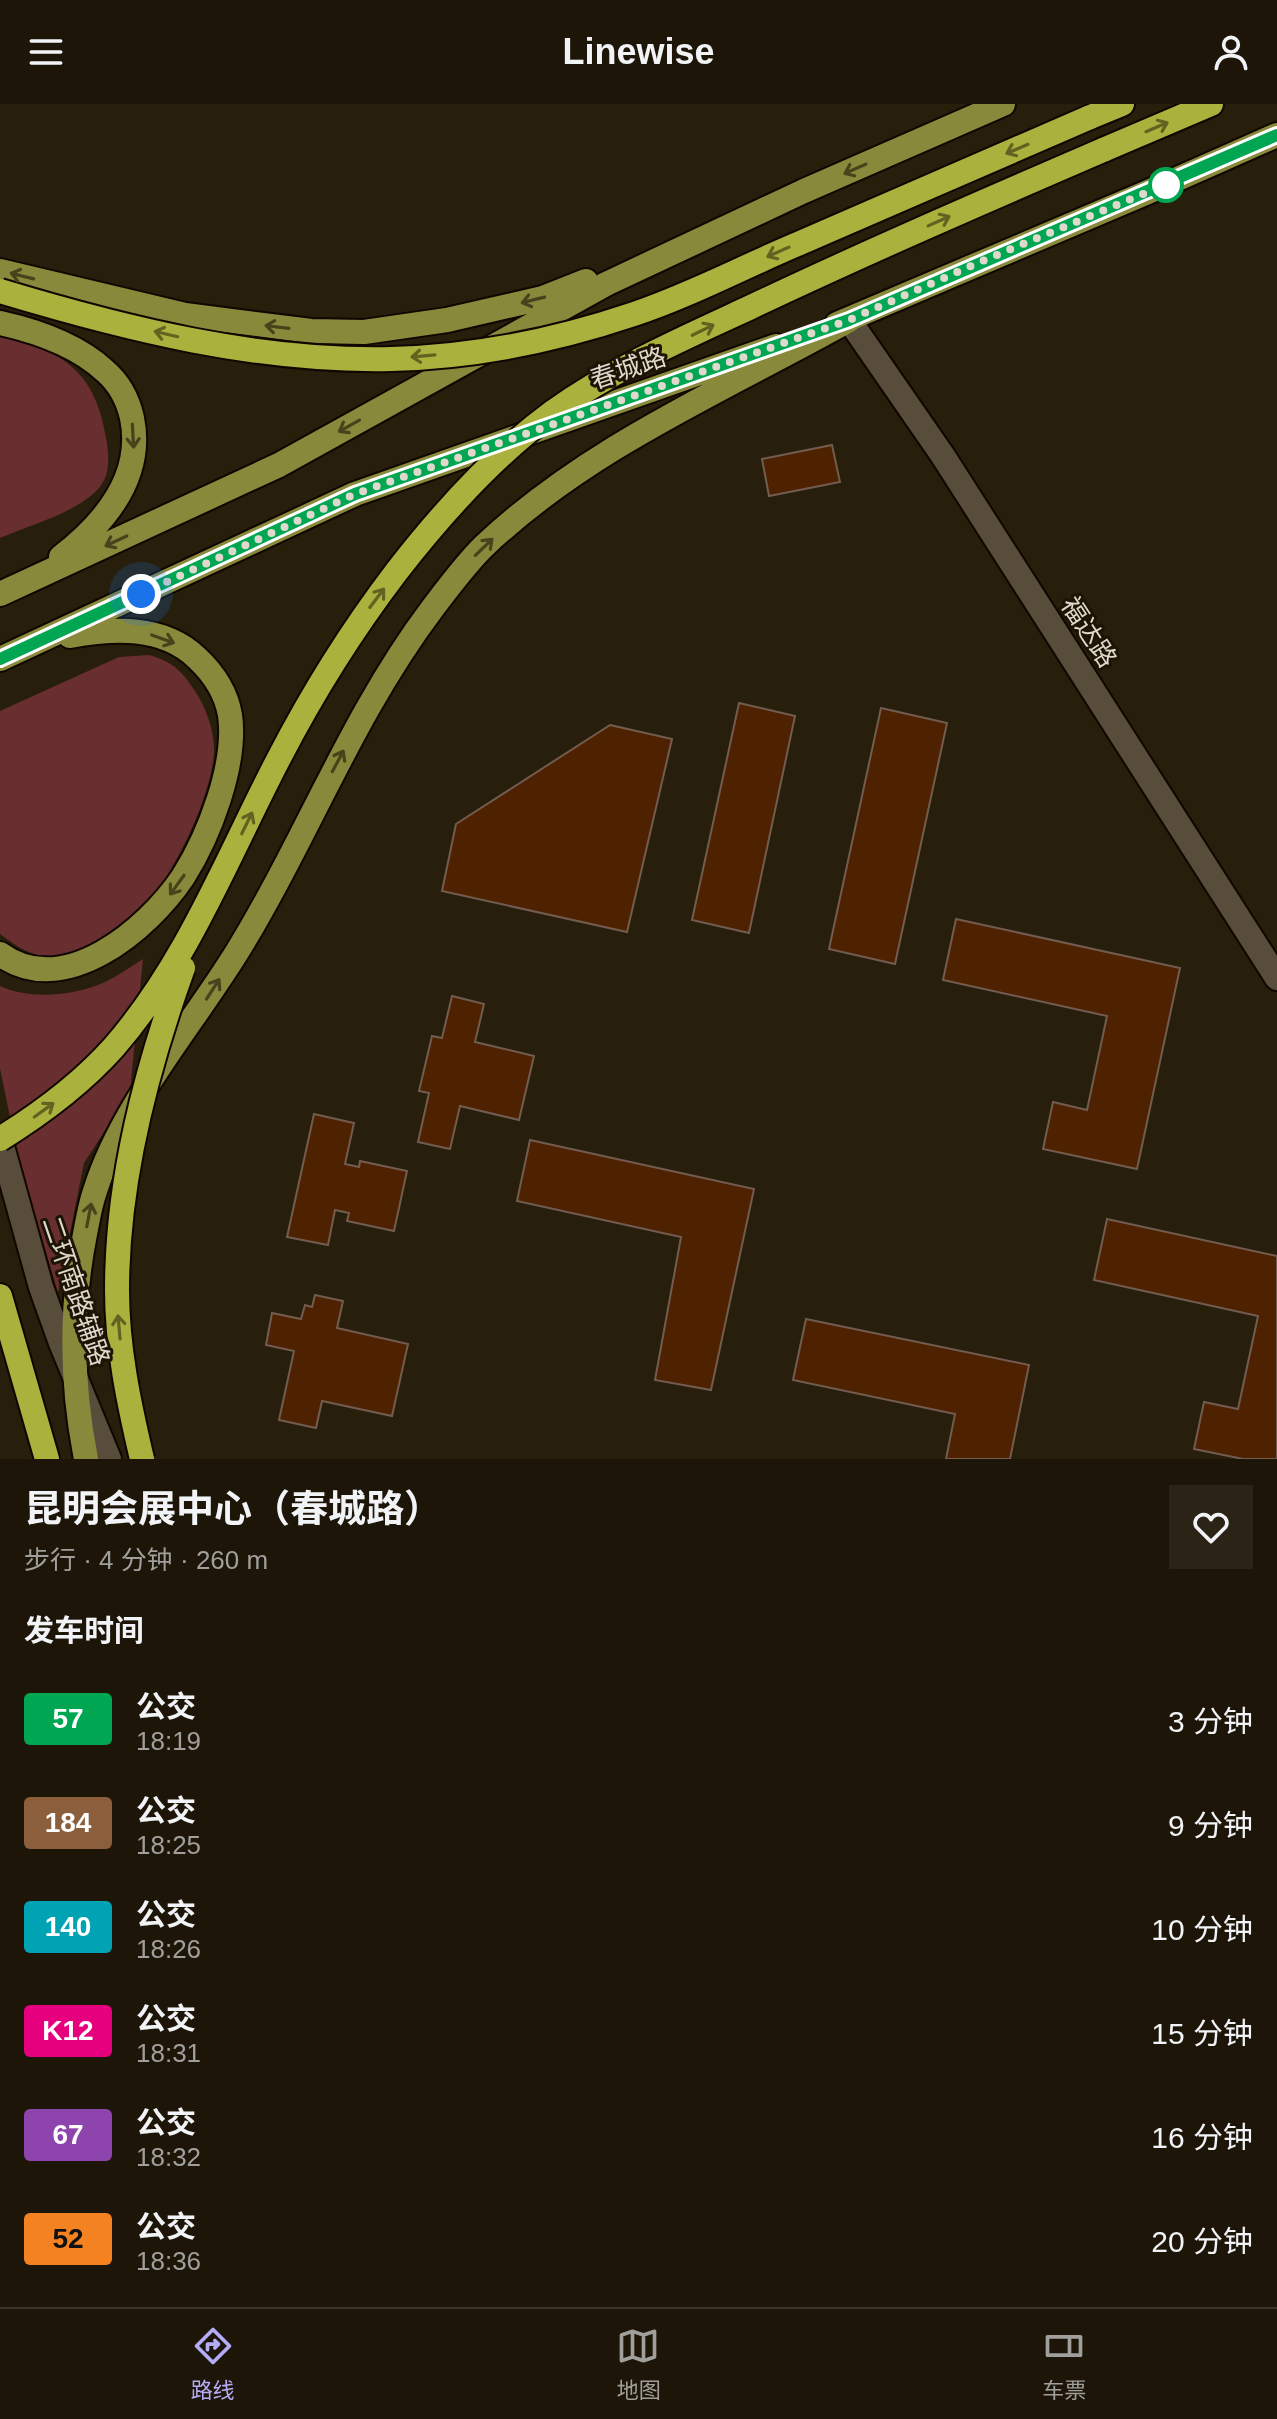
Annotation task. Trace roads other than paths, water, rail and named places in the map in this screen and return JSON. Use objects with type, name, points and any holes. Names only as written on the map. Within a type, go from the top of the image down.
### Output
[{"type":"highway","points":[[0,291],[165,334],[286,355],[395,359],[471,352],[550,337],[634,314],[694,291],[1122,104]]},
{"type":"highway","points":[[0,1139],[57,1101],[112,1050],[135,1022],[192,933],[297,725],[334,661],[369,609],[427,534],[457,499],[521,438],[586,391],[697,333],[963,211],[1211,104]]},
{"type":"highway","points":[[142,1459],[119,1328],[117,1291],[123,1208],[139,1117],[165,1020],[225,868]]},
{"type":"highway","points":[[0,1296],[47,1459]]},
{"type":"main road","points":[[0,594],[279,465],[606,284],[1003,104]]},
{"type":"main road","name":"春城路","points":[[3,658],[355,494],[849,320],[1277,135]]},
{"type":"main road","points":[[0,271],[185,315],[311,331],[364,332],[447,320],[543,298],[788,199]]},
{"type":"main road","points":[[86,1459],[74,1375],[73,1330],[78,1270],[93,1195],[107,1155],[244,940],[342,751],[408,640],[481,549],[567,479],[632,437],[849,320]]},
{"type":"main road","points":[[0,323],[55,341],[90,359],[107,372],[121,389],[130,409],[135,433],[134,458],[125,485],[107,514],[80,542],[42,570],[0,594]]},
{"type":"main road","points":[[0,954],[28,967],[51,969],[74,965],[97,956],[139,927],[170,894],[193,860],[216,803],[231,737],[230,713],[222,690],[209,669],[190,651],[165,638],[134,630],[98,630],[55,638],[3,658]]},
{"type":"main road","points":[[0,1330],[37,1459]]},
{"type":"street","name":"福达路","points":[[849,320],[943,456],[1277,978]]},
{"type":"street","name":"二环南路辅路","points":[[0,1139],[41,1287],[109,1459]]}]
